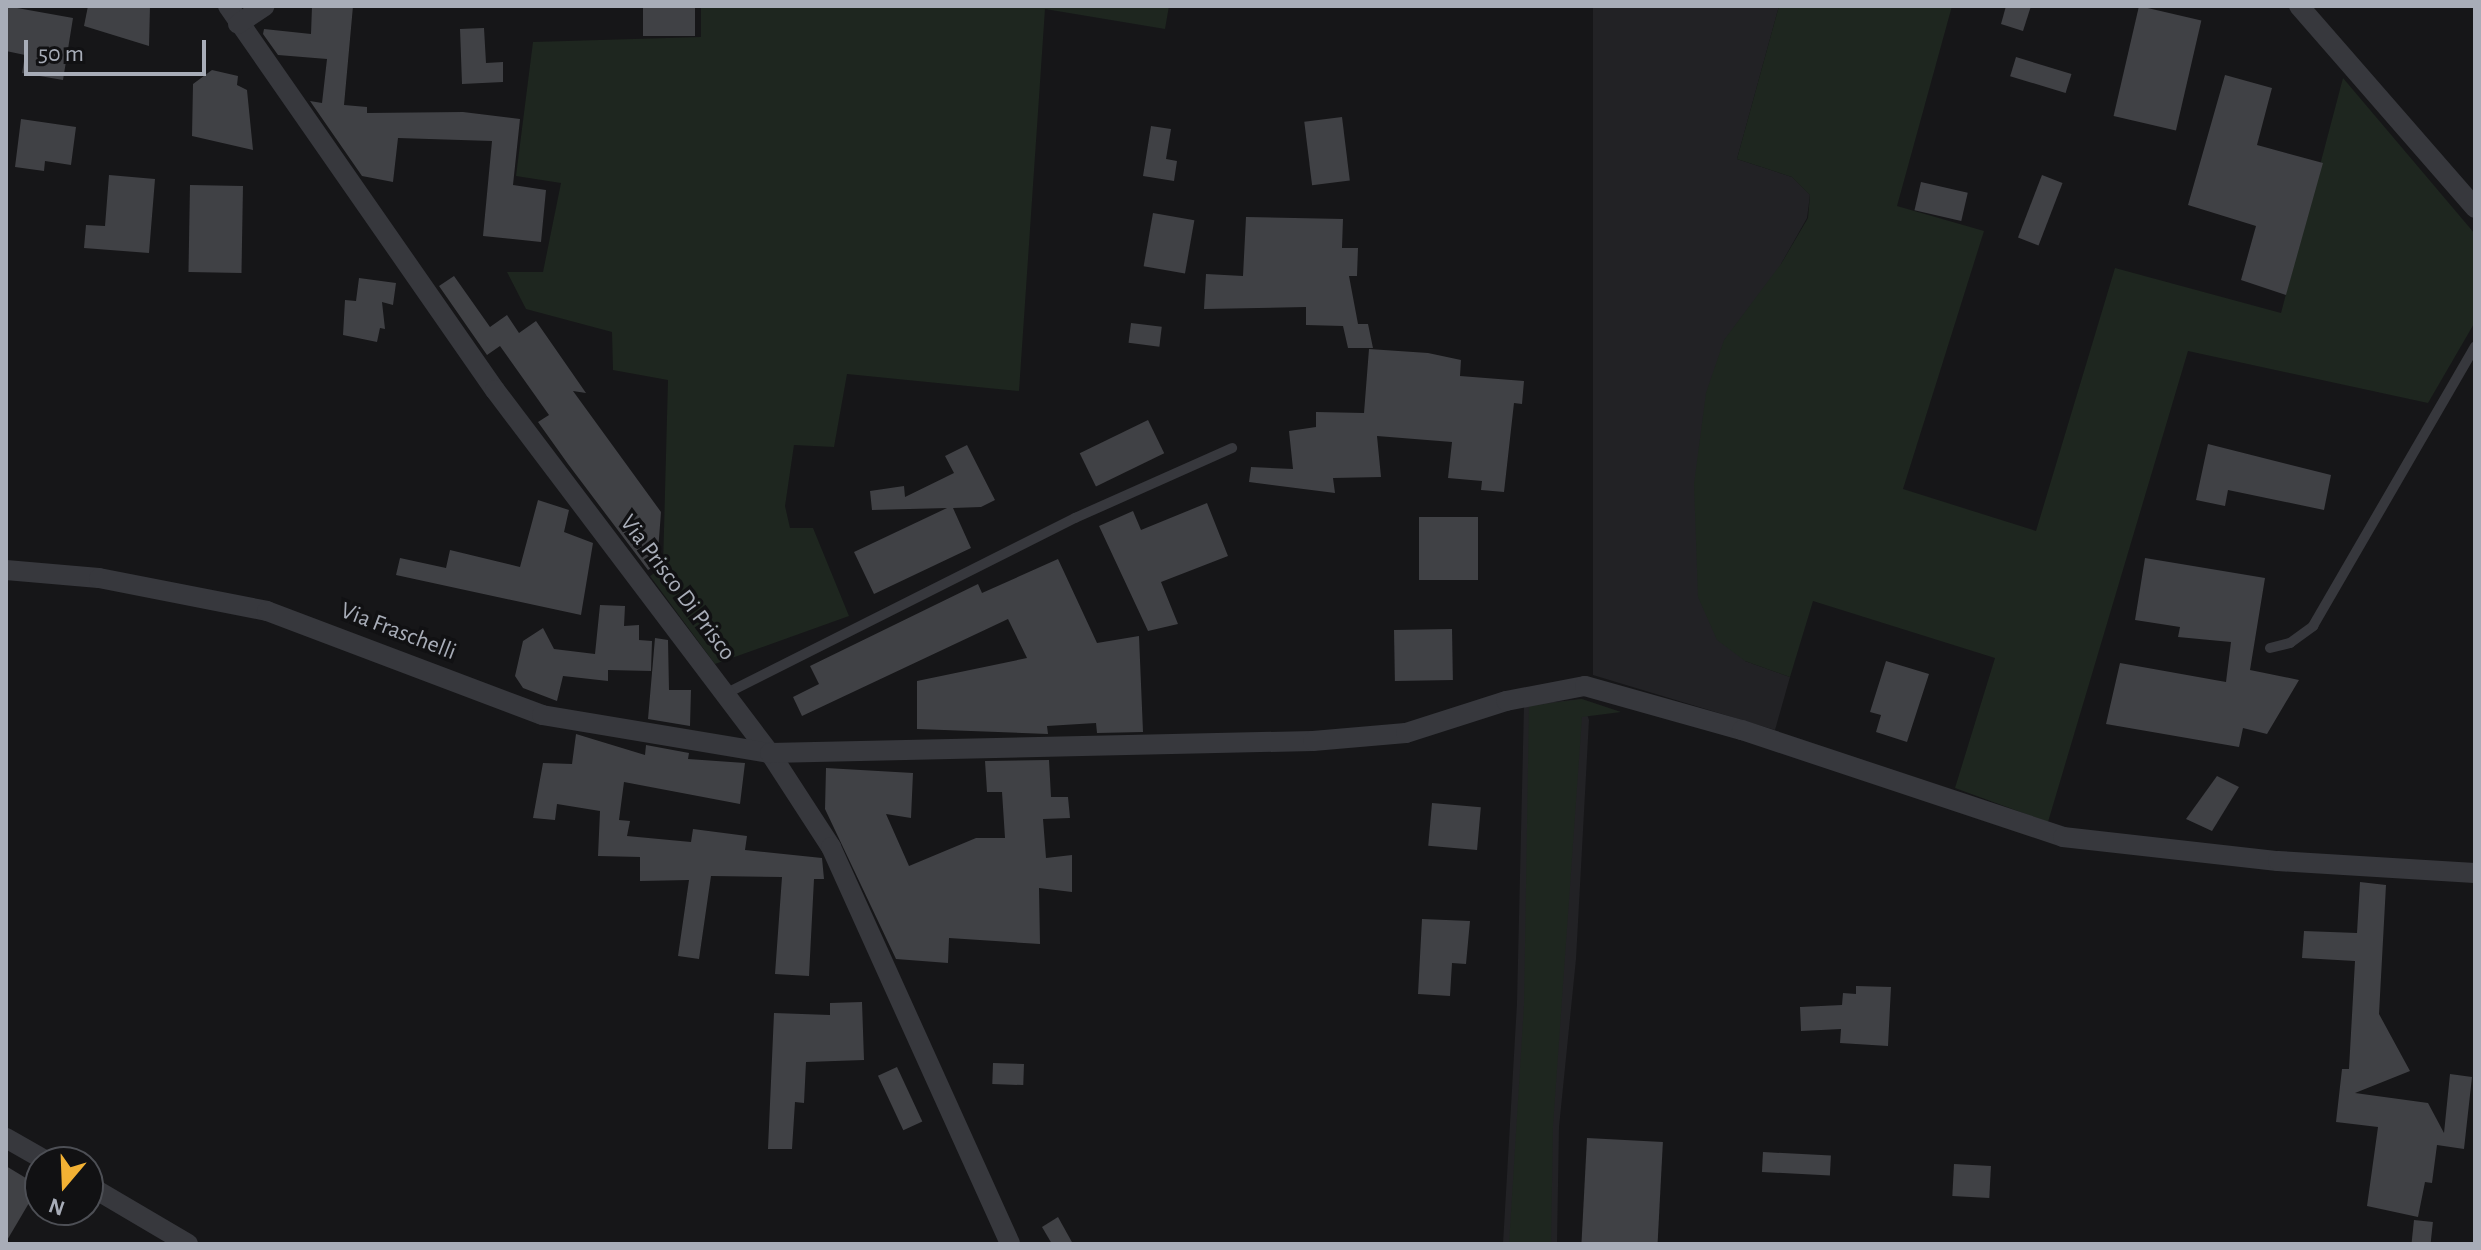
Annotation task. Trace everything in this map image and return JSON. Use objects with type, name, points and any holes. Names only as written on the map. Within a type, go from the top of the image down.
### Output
[{"type":"street","points":[[233,15],[265,6]]},
{"type":"street","points":[[2299,6],[2475,208]]},
{"type":"street","name":"Via Prisco Di Prisco","points":[[233,15],[495,390],[770,753],[831,847],[1010,1244]]},
{"type":"street","name":"Via Fraschelli","points":[[6,570],[99,578],[267,611],[542,715],[770,753],[1313,741],[1406,733],[1506,701],[1585,686],[1742,730],[2063,837],[2278,861],[2475,873]]},
{"type":"street","points":[[6,1138],[24,1148]]},
{"type":"street","points":[[104,1194],[188,1244]]},
{"type":"lane","points":[[2270,648],[2290,643],[2313,626],[2475,347]]},
{"type":"lane","points":[[725,694],[1075,518],[1232,448]]},
{"type":"shaded area","points":[[701,6],[1169,6],[1165,29],[1045,9],[1019,391],[847,374],[834,447],[794,445],[785,506],[790,528],[813,528],[849,616],[715,664],[650,576],[663,567],[668,380],[613,370],[612,332],[526,309],[507,272],[543,272],[561,183],[516,176],[533,42],[701,37]]},
{"type":"shaded area","points":[[1593,6],[1779,6],[1737,159],[1792,177],[1810,195],[1807,218],[1781,264],[1745,661],[1790,677],[1775,730],[1593,675]]},
{"type":"shaded area","points":[[1779,6],[1952,6],[1897,206],[1984,231],[1903,489],[2036,531],[2115,268],[2281,313],[2343,78],[2475,234],[2475,322],[2428,403],[2188,351],[2048,822],[1955,788],[1995,658],[1813,601],[1790,677],[1745,661],[1717,640],[1698,597],[1694,484],[1706,393],[1724,340],[1781,264],[1808,218],[1810,195],[1792,177],[1737,159]]},
{"type":"shaded area","points":[[1582,699],[1589,720],[1576,959],[1559,1127],[1557,1244],[1503,1244],[1517,1003],[1524,705]]},
{"type":"shaded area","points":[[1582,699],[1621,712],[1582,717],[1553,1126],[1551,1244],[1509,1244],[1524,1005],[1529,706]]},
{"type":"building","points":[[6,6],[73,18],[63,80],[22,73],[25,55],[6,51]]},
{"type":"building","points":[[88,6],[150,6],[149,46],[84,26]]},
{"type":"building","points":[[312,6],[353,6],[344,105],[367,107],[367,113],[463,112],[520,119],[513,185],[546,190],[541,242],[483,236],[492,141],[398,138],[393,182],[362,176],[310,101],[322,103],[327,59],[278,55],[263,34],[264,29],[311,34]]},
{"type":"building","points":[[643,6],[695,6],[695,36],[643,36]]},
{"type":"building","points":[[2006,6],[2031,6],[2023,31],[2001,24]]},
{"type":"building","points":[[2139,6],[2201,20],[2176,131],[2114,116]]},
{"type":"building","points":[[484,28],[486,63],[503,62],[503,82],[462,84],[460,29]]},
{"type":"building","points":[[2016,57],[2071,74],[2066,93],[2010,76]]},
{"type":"building","points":[[212,70],[238,76],[237,85],[247,90],[253,150],[192,136],[193,84]]},
{"type":"building","points":[[2225,75],[2272,88],[2257,145],[2323,163],[2286,295],[2241,280],[2256,226],[2188,205]]},
{"type":"building","points":[[1342,117],[1350,181],[1312,185],[1304,122]]},
{"type":"building","points":[[21,119],[76,127],[71,165],[45,161],[44,171],[15,167]]},
{"type":"building","points":[[1151,126],[1171,129],[1166,159],[1177,161],[1174,181],[1143,176]]},
{"type":"building","points":[[109,175],[155,179],[149,253],[84,248],[86,225],[105,226]]},
{"type":"building","points":[[2042,175],[2063,183],[2039,245],[2018,238]]},
{"type":"building","points":[[1921,182],[1968,193],[1961,221],[1914,210]]},
{"type":"building","points":[[190,185],[243,186],[241,273],[188,272]]},
{"type":"building","points":[[1153,213],[1194,220],[1185,273],[1144,266]]},
{"type":"building","points":[[1246,217],[1343,219],[1342,248],[1358,248],[1357,276],[1349,276],[1358,324],[1368,324],[1373,348],[1348,348],[1343,326],[1306,325],[1306,307],[1204,309],[1206,274],[1243,276]]},
{"type":"building","points":[[454,276],[490,327],[507,315],[519,333],[536,321],[586,393],[573,391],[661,512],[657,565],[648,570],[568,464],[538,422],[549,415],[500,346],[487,355],[439,286]]},
{"type":"building","points":[[359,278],[396,283],[393,305],[382,302],[385,329],[380,328],[377,342],[343,335],[345,300],[356,301]]},
{"type":"building","points":[[1131,323],[1162,327],[1159,347],[1129,343]]},
{"type":"building","points":[[1369,349],[1428,353],[1461,360],[1460,376],[1524,381],[1522,404],[1514,403],[1504,492],[1481,490],[1482,481],[1448,478],[1452,442],[1377,436],[1381,477],[1333,478],[1335,493],[1249,482],[1251,467],[1293,469],[1289,431],[1316,427],[1316,412],[1364,413]]},
{"type":"building","points":[[1148,420],[1164,453],[1096,487],[1080,453]]},
{"type":"building","points":[[2208,444],[2331,475],[2324,510],[2228,490],[2225,506],[2196,500]]},
{"type":"building","points":[[967,445],[995,500],[981,507],[953,508],[971,548],[874,594],[854,552],[947,508],[872,510],[870,491],[904,486],[905,497],[954,473],[945,456]]},
{"type":"building","points":[[538,500],[569,510],[564,532],[593,543],[581,615],[396,575],[400,558],[446,568],[450,550],[520,567]]},
{"type":"building","points":[[1207,503],[1228,556],[1161,582],[1178,624],[1148,631],[1099,526],[1133,511],[1141,530]]},
{"type":"building","points":[[1419,517],[1478,517],[1478,580],[1419,580]]},
{"type":"building","points":[[2145,558],[2265,578],[2250,670],[2299,680],[2267,734],[2243,728],[2239,747],[2106,724],[2120,663],[2226,682],[2231,642],[2178,637],[2180,627],[2135,620]]},
{"type":"building","points":[[1058,559],[1097,643],[1139,636],[1143,732],[1097,733],[1096,723],[1047,726],[1048,734],[917,729],[917,681],[1027,658],[1008,619],[802,716],[793,697],[819,684],[810,666],[978,584],[982,593]]},
{"type":"building","points":[[600,605],[625,606],[624,626],[639,625],[639,640],[652,641],[651,671],[608,670],[608,681],[563,676],[557,701],[523,688],[515,676],[523,641],[543,628],[554,649],[595,654]]},
{"type":"building","points":[[1452,629],[1453,680],[1395,681],[1394,630]]},
{"type":"building","points":[[655,638],[668,640],[669,690],[691,690],[690,726],[648,719]]},
{"type":"building","points":[[1886,661],[1929,674],[1907,742],[1876,732],[1881,715],[1870,712]]},
{"type":"building","points":[[576,734],[645,755],[646,745],[689,753],[688,759],[745,763],[740,804],[624,782],[619,820],[630,821],[627,836],[691,842],[693,829],[747,836],[745,850],[822,858],[824,879],[814,879],[809,976],[775,974],[782,877],[711,876],[699,959],[678,956],[689,880],[640,881],[640,857],[598,856],[600,811],[557,804],[555,820],[533,818],[543,763],[572,764]]},
{"type":"building","points":[[1049,760],[1051,797],[1068,797],[1070,818],[1043,819],[1046,858],[1072,855],[1072,892],[1039,888],[1040,944],[949,938],[948,963],[896,959],[825,809],[826,768],[913,773],[911,818],[886,814],[909,866],[976,838],[1005,838],[1002,792],[987,792],[985,761]]},
{"type":"building","points":[[2217,776],[2239,787],[2212,831],[2186,819]]},
{"type":"building","points":[[1432,803],[1481,807],[1477,850],[1428,846]]},
{"type":"building","points":[[2360,882],[2386,885],[2379,1014],[2410,1071],[2355,1093],[2428,1103],[2444,1133],[2450,1074],[2472,1077],[2464,1149],[2437,1145],[2432,1183],[2425,1182],[2418,1217],[2367,1206],[2378,1127],[2336,1122],[2342,1069],[2349,1069],[2355,961],[2302,958],[2304,931],[2357,933]]},
{"type":"building","points":[[1422,919],[1470,921],[1466,964],[1452,963],[1450,996],[1418,994]]},
{"type":"building","points":[[1856,986],[1891,987],[1888,1046],[1840,1043],[1841,1029],[1801,1031],[1800,1007],[1842,1005],[1843,993],[1856,994]]},
{"type":"building","points":[[862,1002],[864,1060],[806,1062],[804,1103],[795,1102],[792,1149],[768,1149],[774,1013],[830,1015],[830,1003]]},
{"type":"building","points":[[993,1063],[1024,1064],[1023,1085],[992,1084]]},
{"type":"building","points":[[897,1067],[922,1121],[903,1130],[878,1076]]},
{"type":"building","points":[[1587,1138],[1663,1142],[1658,1244],[1581,1244]]},
{"type":"building","points":[[1763,1152],[1831,1156],[1830,1176],[1762,1172]]},
{"type":"building","points":[[1954,1164],[1991,1166],[1989,1198],[1952,1196]]},
{"type":"building","points":[[6,1166],[24,1177],[24,1211],[6,1242]]},
{"type":"building","points":[[1058,1217],[1073,1244],[1052,1244],[1042,1227]]},
{"type":"building","points":[[2414,1220],[2433,1222],[2431,1244],[2412,1242]]}]
